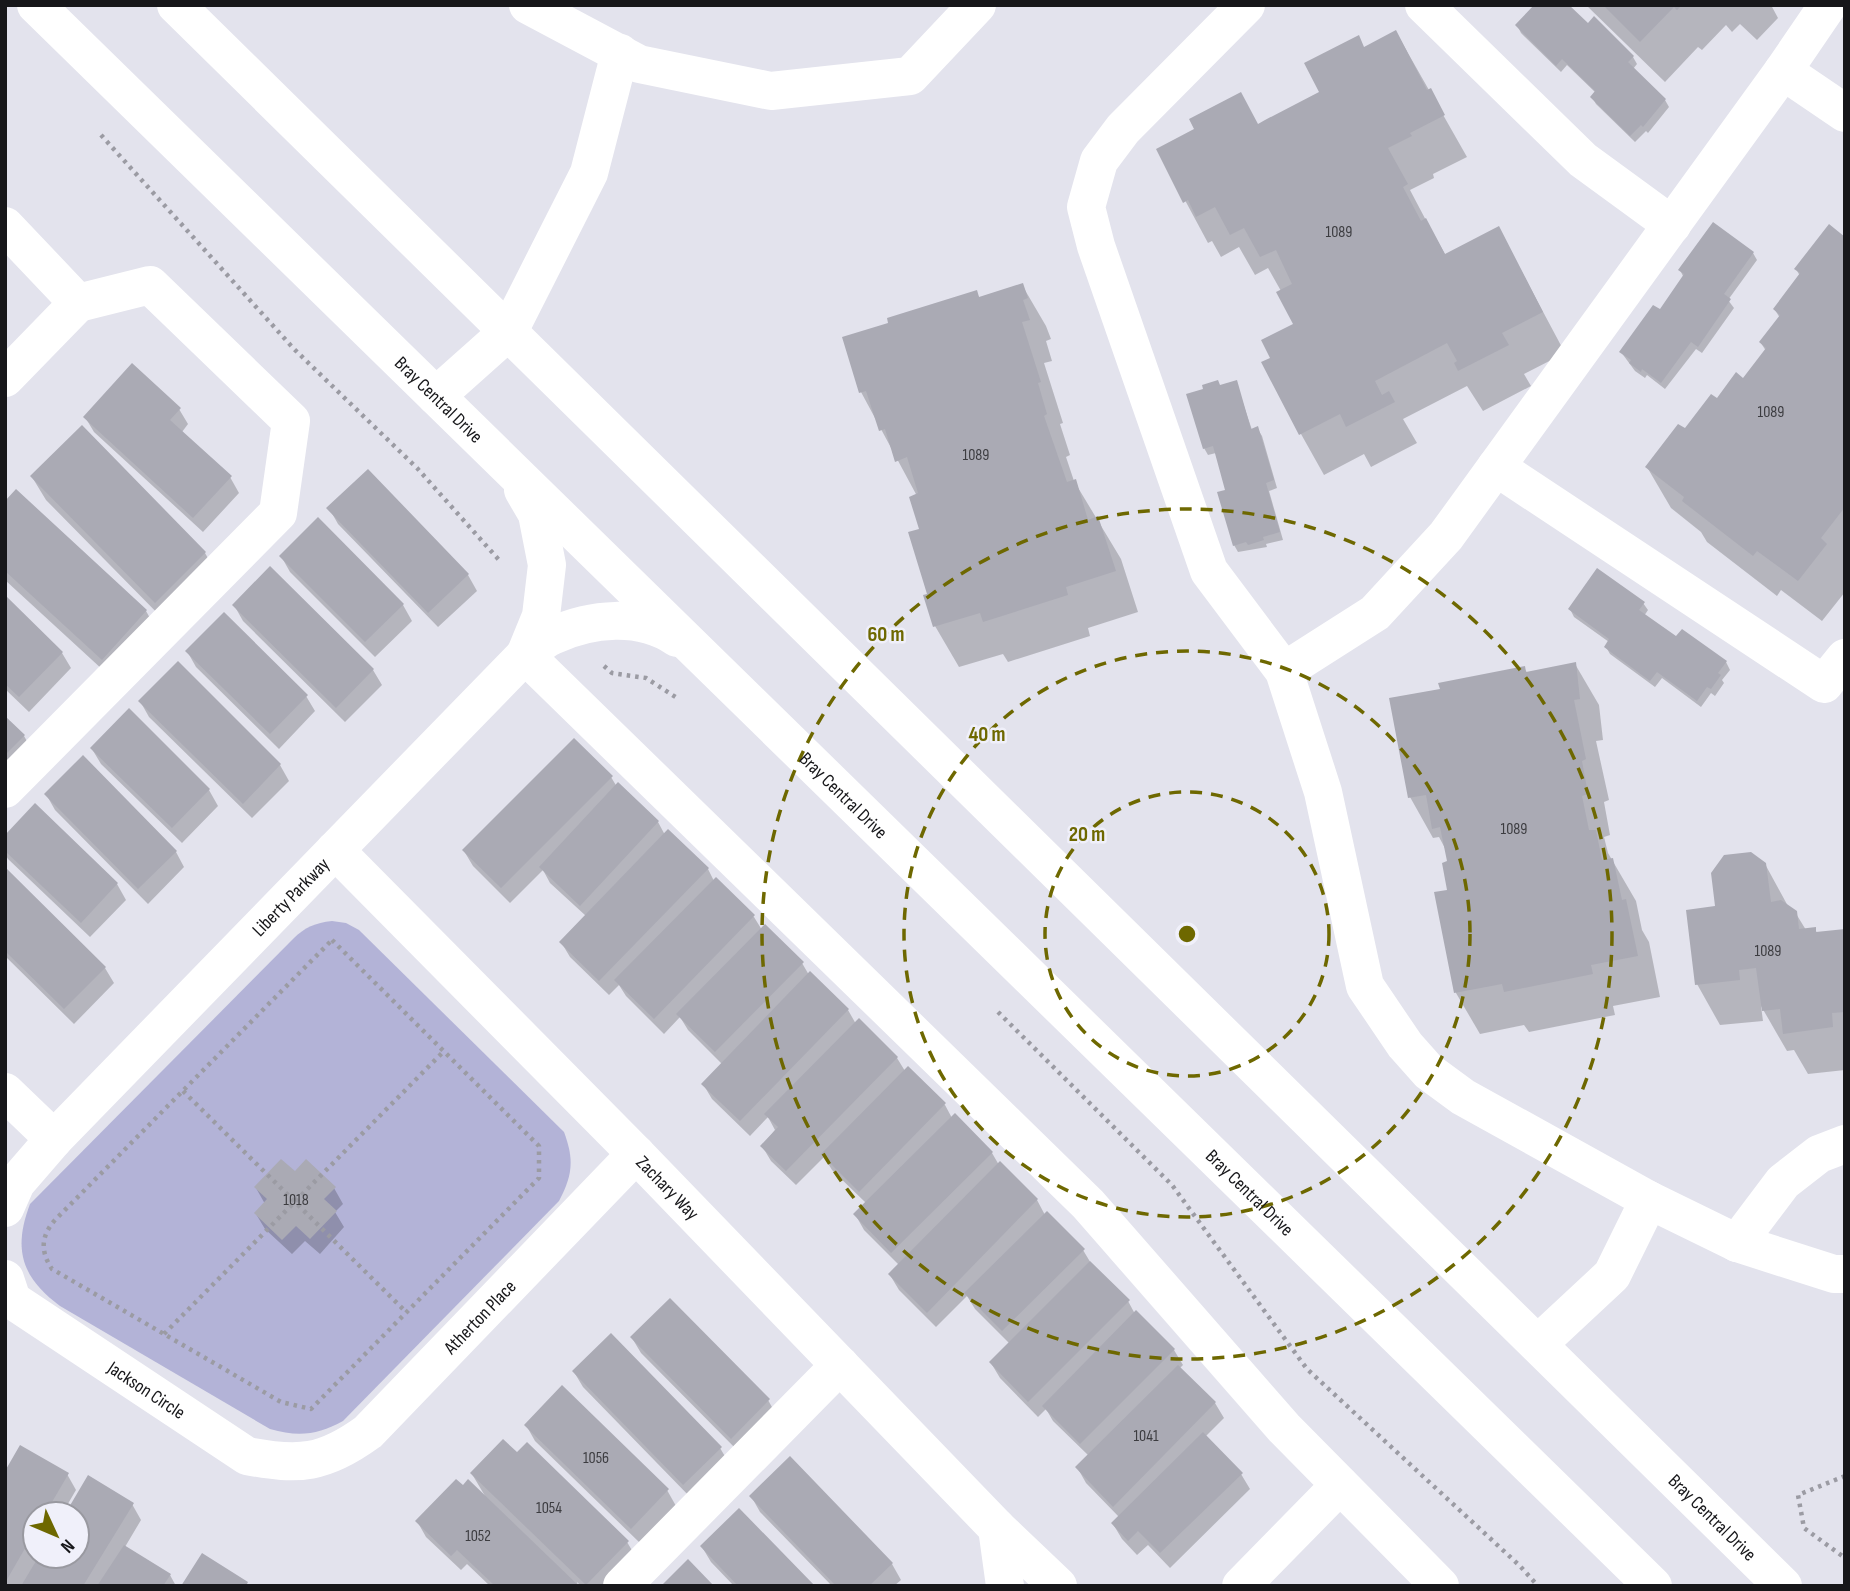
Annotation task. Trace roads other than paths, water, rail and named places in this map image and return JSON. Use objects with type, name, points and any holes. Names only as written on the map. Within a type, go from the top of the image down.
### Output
[{"type":"street","name":"Bray Central Drive","points":[[36,5],[1653,1586]]},
{"type":"street","name":"Bray Central Drive","points":[[176,5],[1783,1586]]},
{"type":"street","points":[[528,5],[639,64],[771,91],[910,76],[977,5]]},
{"type":"street","points":[[1246,5],[1123,129],[1099,161],[1086,207],[1096,246],[1209,571],[1284,671],[1323,792],[1364,986],[1405,1045],[1429,1072],[1463,1097],[1649,1200],[1737,1243],[1834,1274],[1845,1274]]},
{"type":"street","points":[[1424,5],[1583,160],[1672,225]]},
{"type":"street","points":[[1284,671],[1375,613],[1446,536],[1828,5]]},
{"type":"street","points":[[436,396],[509,331],[589,173],[620,54]]},
{"type":"street","points":[[1783,71],[1845,113]]},
{"type":"street","points":[[5,226],[78,303]]},
{"type":"street","points":[[5,378],[78,303],[150,285],[290,421],[278,513],[5,789]]},
{"type":"street","points":[[1496,467],[1824,684],[1845,658]]},
{"type":"street","points":[[511,469],[537,514],[555,616]]},
{"type":"street","name":"Liberty Parkway","points":[[54,1139],[525,655],[549,637],[555,616],[587,623],[628,620],[666,631],[700,654]]},
{"type":"street","points":[[525,655],[1088,1205],[1284,1428],[1440,1586]]},
{"type":"street","name":"Zachary Way","points":[[334,850],[636,1154],[997,1528],[1058,1586]]},
{"type":"street","points":[[5,1092],[54,1139],[16,1183],[5,1209]]},
{"type":"street","points":[[1737,1243],[1783,1182],[1819,1154],[1845,1144]]},
{"type":"street","name":"Atherton Place","points":[[311,1461],[346,1448],[368,1432],[636,1154]]},
{"type":"street","points":[[1538,1344],[1612,1275],[1649,1200]]},
{"type":"street","name":"Jackson Circle","points":[[5,1279],[12,1300],[247,1456],[279,1462],[311,1461]]},
{"type":"street","points":[[622,1586],[841,1366]]},
{"type":"street","points":[[1241,1586],[1340,1485]]},
{"type":"street","points":[[997,1528],[1005,1586]]}]
